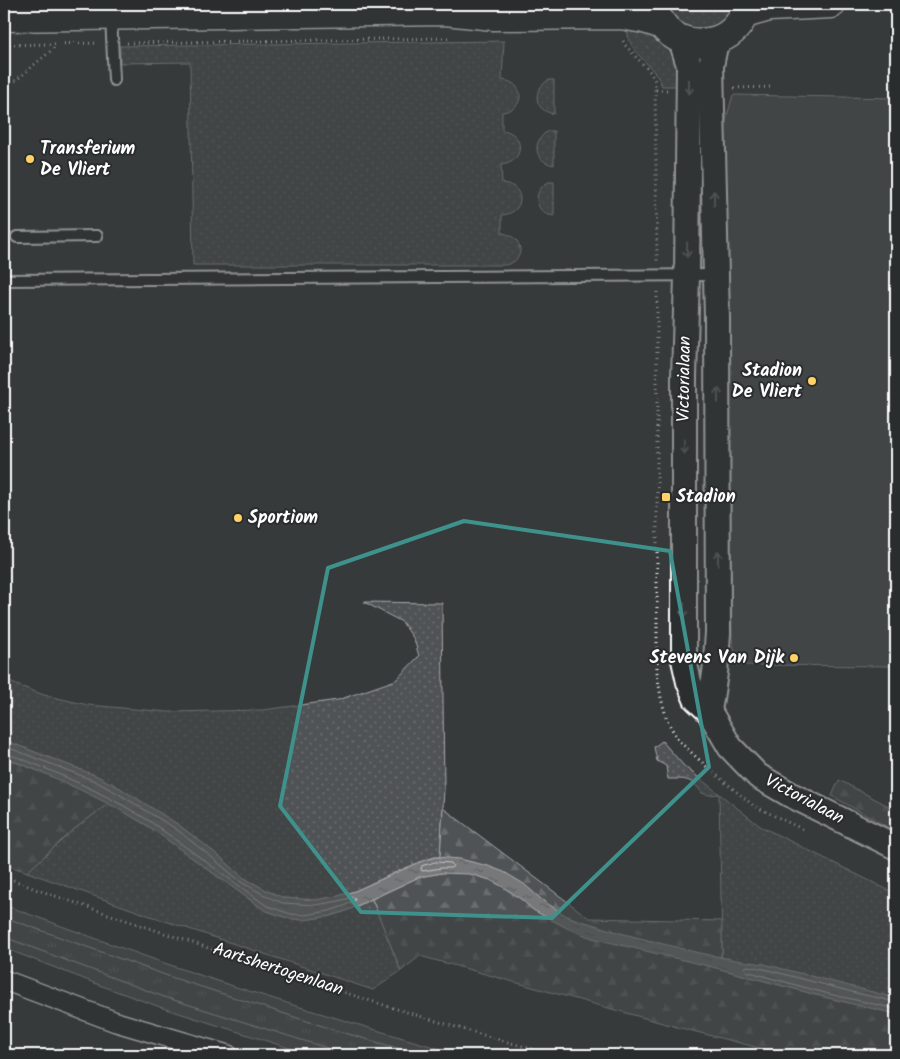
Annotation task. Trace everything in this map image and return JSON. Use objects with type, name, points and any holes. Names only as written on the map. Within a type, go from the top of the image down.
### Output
[{"type":"main road","points":[[445,11],[479,4]]},
{"type":"main road","points":[[4,17],[445,11],[494,16],[621,15],[666,23],[693,43],[705,43],[716,41],[733,30],[740,23],[746,9],[831,4]]},
{"type":"street","name":"Victorialaan","points":[[666,23],[689,65],[684,376],[684,660],[689,682],[696,699],[709,711],[730,747],[758,776],[791,795],[896,847]]},
{"type":"street","name":"Victorialaan","points":[[709,711],[715,673],[718,633],[718,406],[711,66],[716,41]]},
{"type":"street","points":[[4,980],[116,1022],[228,1055]]},
{"type":"lane","points":[[111,16],[114,80]]},
{"type":"lane","points":[[17,237],[97,236]]},
{"type":"lane","points":[[4,280],[716,275]]},
{"type":"path","points":[[621,36],[625,45],[651,73],[655,81],[658,672],[661,698],[667,720],[678,740]]},
{"type":"path","points":[[4,45],[452,38]]},
{"type":"path","points":[[15,81],[53,49],[55,44]]},
{"type":"path","name":"Aartshertogenlaan","points":[[4,876],[35,889],[246,961],[492,1038],[554,1055]]},
{"type":"highlighted area","points":[[464,521],[670,551],[709,767],[552,918],[361,912],[280,806],[328,568]]},
{"type":"green space","points":[[669,4],[732,4],[727,15],[720,22],[710,27],[700,28],[691,27],[681,22],[674,15]]},
{"type":"green space","points":[[628,23],[636,23],[673,49],[677,58],[680,86],[662,86],[655,73],[632,45],[628,35]]},
{"type":"green space","points":[[504,41],[502,80],[516,86],[520,96],[516,106],[502,112],[502,130],[510,132],[515,136],[520,148],[515,159],[501,165],[502,183],[516,189],[520,199],[516,209],[502,215],[502,233],[515,239],[520,249],[517,259],[505,265],[193,265],[190,62],[120,63],[120,46]]},
{"type":"green space","points":[[549,80],[554,80],[554,114],[542,109],[537,100],[539,89]]},
{"type":"green space","name":"Stadion De Vliert","points":[[733,95],[896,98],[896,666],[738,665],[732,639],[725,123]]},
{"type":"green space","points":[[548,131],[554,131],[554,165],[542,160],[537,151],[539,140]]},
{"type":"green space","points":[[549,182],[554,182],[554,216],[542,211],[537,201],[539,190]]},
{"type":"green space","points":[[364,602],[442,603],[444,790],[440,857],[435,857],[403,869],[355,891],[316,900],[284,898],[270,892],[244,878],[179,825],[120,788],[97,776],[4,740],[4,677],[14,684],[44,695],[88,705],[168,712],[263,710],[338,700],[396,680],[419,656],[414,639],[402,622]]},
{"type":"green space","points":[[662,741],[684,766],[760,826],[896,894],[896,1014],[721,957],[719,794],[709,795],[702,793],[695,784],[688,780],[668,779],[666,766],[657,761],[654,747]]},
{"type":"green space","points":[[4,758],[51,776],[109,803],[73,830],[27,872],[4,864]]},
{"type":"green space","points":[[839,780],[896,810],[896,832],[832,796]]},
{"type":"green space","points":[[109,803],[148,826],[264,910],[290,919],[304,920],[330,916],[372,899],[401,971],[373,990],[156,918],[27,872],[73,830]]},
{"type":"green space","points":[[443,808],[589,918],[722,921],[721,969],[896,1014],[896,1055],[787,1055],[677,1027],[420,956],[401,971],[372,899],[419,877],[442,873],[440,857]]},
{"type":"green space","points":[[4,905],[207,977],[461,1055],[422,1055],[338,1031],[171,977],[4,917]]},
{"type":"green space","points":[[4,917],[171,977],[338,1031],[422,1055],[349,1055],[164,997],[4,937]]},
{"type":"green space","points":[[4,937],[164,997],[349,1055],[311,1055],[160,1007],[4,948]]},
{"type":"water","points":[[4,740],[97,776],[120,788],[179,825],[244,878],[284,898],[316,900],[338,896],[355,891],[435,857],[460,859],[504,872],[524,884],[541,899],[563,914],[572,918],[624,934],[695,952],[764,964],[896,998],[896,1014],[592,938],[567,928],[533,910],[522,900],[490,880],[469,874],[442,873],[419,877],[346,911],[330,916],[304,920],[290,919],[264,910],[148,826],[129,815],[55,778],[4,758]]},
{"type":"place","name":"Transferium De Vliert","points":[[30,159]]},
{"type":"place","name":"Stadion De Vliert","points":[[812,381]]},
{"type":"place","name":"Stadion","points":[[666,497]]},
{"type":"place","name":"Sportiom","points":[[238,518]]},
{"type":"place","name":"Stevens Van Dijk","points":[[794,658]]}]
